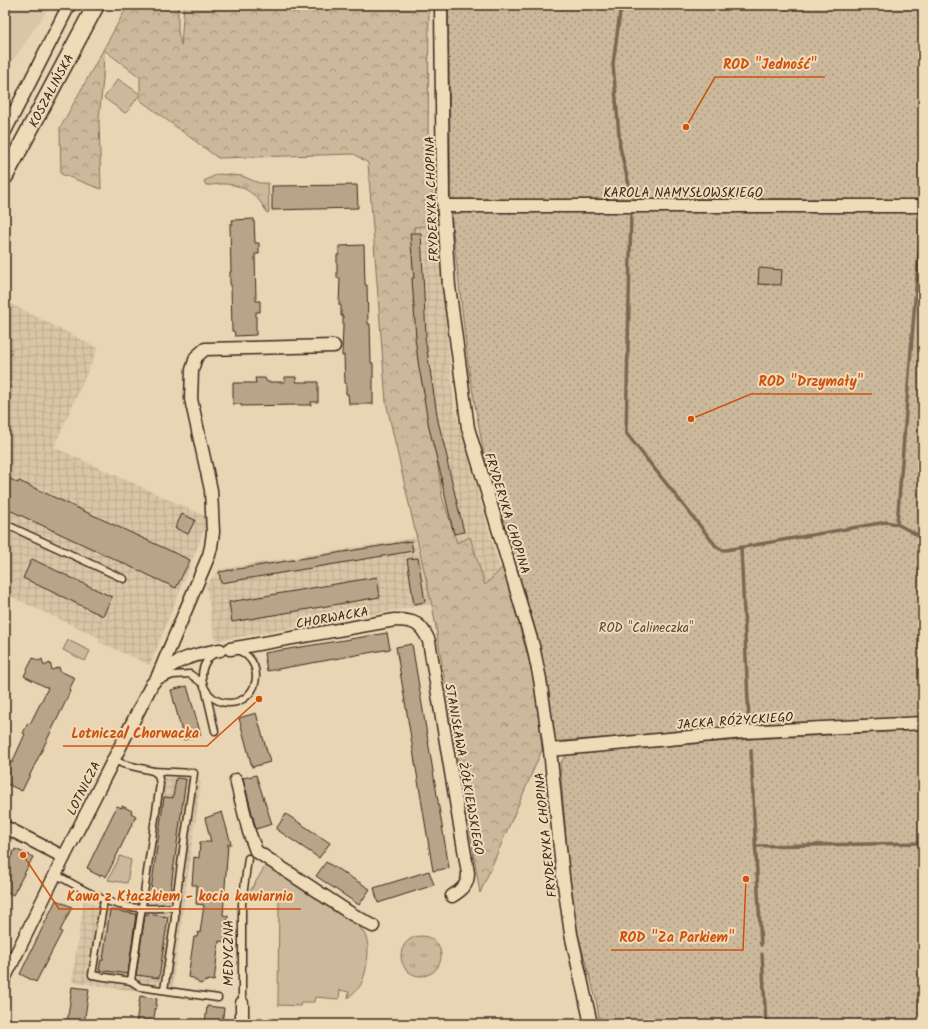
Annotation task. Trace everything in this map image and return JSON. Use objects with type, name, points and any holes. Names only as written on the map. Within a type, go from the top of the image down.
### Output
[{"type":"street","points":[[5,131],[69,5]]},
{"type":"street","name":"KOSZALIŃSKA","points":[[5,176],[96,5]]},
{"type":"street","name":"FRYDERYKA CHOPINA","points":[[441,5],[444,206],[449,286],[468,428],[533,646],[540,679],[550,750],[563,877],[571,934],[591,1024]]},
{"type":"street","name":"KAROLA NAMYSŁOWSKIEGO","points":[[444,206],[923,206]]},
{"type":"street","points":[[154,681],[209,555],[213,532],[211,490],[191,399],[192,370],[196,357],[205,349],[334,346]]},
{"type":"street","name":"CHORWACKA","points":[[225,649],[395,620],[405,620],[419,625],[429,641]]},
{"type":"street","name":"STANISŁAWA ŻÓŁKIEWSKIEGO","points":[[429,641],[468,873],[468,880],[465,885],[461,890],[452,896]]},
{"type":"street","name":"LOTNICZA","points":[[6,972],[154,681],[171,665],[180,660],[191,656],[225,649]]},
{"type":"street","name":"JACKA RÓŻYCKIEGO","points":[[550,750],[744,732],[923,723]]},
{"type":"street","points":[[236,780],[249,832],[256,852],[350,914],[372,926]]},
{"type":"street","points":[[5,828],[64,857]]},
{"type":"street","name":"MEDYCZNA","points":[[242,1003],[242,1024]]},
{"type":"lane","points":[[5,524],[124,579]]},
{"type":"lane","points":[[206,691],[219,701],[227,703],[240,701],[251,692],[254,686],[256,675],[252,661],[242,652],[225,649],[213,654],[207,659],[202,669],[203,684],[206,691],[214,731]]},
{"type":"lane","points":[[154,681],[181,674],[190,674],[203,684]]},
{"type":"lane","points":[[113,759],[123,764],[153,770],[194,773],[164,990]]},
{"type":"lane","points":[[131,981],[160,784],[158,775],[153,770]]},
{"type":"lane","name":"MEDYCZNA","points":[[242,1003],[242,904],[248,858]]},
{"type":"lane","points":[[55,874],[104,900],[118,905],[142,908],[175,907]]},
{"type":"lane","points":[[104,900],[92,975],[131,981],[140,987],[218,998]]},
{"type":"shaded area","points":[[5,5],[51,5],[5,72]]},
{"type":"shaded area","points":[[410,227],[437,227],[454,407],[503,580],[477,589],[463,570],[427,427]]},
{"type":"shaded area","points":[[5,301],[98,348],[54,447],[209,518],[150,665],[99,642],[100,638],[5,594]]},
{"type":"shaded area","points":[[415,538],[432,604],[215,641],[206,585],[220,569]]},
{"type":"shaded area","points":[[158,775],[201,781],[171,996],[72,982],[84,899],[103,909],[110,910],[139,895]]},
{"type":"green space","points":[[128,5],[178,5],[178,31],[181,45],[184,5],[429,5],[428,145],[435,225],[414,227],[426,381],[442,496],[457,543],[470,537],[485,585],[503,567],[537,689],[542,750],[480,893],[433,610],[386,402],[368,163],[354,154],[218,158],[140,100],[140,77],[104,50],[99,119],[101,189],[61,174],[60,128]]},
{"type":"green space","points":[[448,5],[923,5],[923,200],[703,198],[530,200],[451,199]]},
{"type":"green space","points":[[118,79],[140,94],[125,113],[104,98]]},
{"type":"green space","points":[[218,174],[242,176],[259,183],[268,183],[269,212],[267,213],[260,201],[245,189],[225,184],[206,185],[204,181]]},
{"type":"green space","name":"ROD \"Calineczka\"","points":[[923,210],[923,717],[745,725],[560,741],[554,737],[543,664],[535,628],[486,466],[469,371],[451,214],[452,211]]},
{"type":"green space","points":[[68,640],[90,651],[85,661],[63,650]]},
{"type":"green space","points":[[923,730],[923,1024],[600,1024],[596,999],[577,932],[568,863],[560,764],[563,759],[569,754],[754,739]]},
{"type":"green space","points":[[120,856],[131,860],[127,883],[108,880]]},
{"type":"green space","points":[[266,865],[357,924],[364,933],[368,948],[366,969],[360,986],[348,998],[349,992],[340,990],[339,999],[315,997],[314,1002],[301,1002],[300,1006],[278,1005],[279,894],[249,893]]},
{"type":"green space","points":[[421,936],[432,939],[438,945],[441,956],[438,967],[432,973],[421,976],[410,973],[404,967],[401,956],[404,945],[410,939]]},
{"type":"building","points":[[357,185],[358,208],[272,210],[272,186]]},
{"type":"building","points":[[254,219],[255,243],[259,243],[259,254],[255,254],[256,301],[260,301],[260,312],[256,312],[256,335],[235,336],[234,331],[232,331],[230,224],[233,224],[232,220]]},
{"type":"building","points":[[410,233],[421,233],[425,337],[438,421],[464,532],[454,534],[429,428],[419,368],[415,338],[412,278],[414,278]]},
{"type":"building","points":[[364,245],[365,285],[367,285],[368,324],[370,324],[371,363],[373,363],[373,404],[349,404],[348,394],[346,394],[344,355],[342,356],[343,316],[341,316],[341,305],[339,305],[340,278],[337,278],[337,255],[339,255],[339,246]]},
{"type":"building","points":[[759,268],[782,270],[781,285],[758,284]]},
{"type":"building","points":[[285,377],[296,377],[296,382],[318,382],[318,402],[311,402],[311,405],[241,406],[241,404],[233,404],[233,383],[256,383],[255,378],[265,378],[267,382],[285,382]]},
{"type":"building","points":[[5,476],[18,483],[19,481],[190,560],[176,588],[5,508]]},
{"type":"building","points":[[182,514],[195,520],[188,534],[175,528]]},
{"type":"building","points":[[411,541],[413,551],[221,583],[219,572]]},
{"type":"building","points":[[418,558],[425,602],[414,604],[407,559]]},
{"type":"building","points":[[32,559],[112,597],[103,616],[23,578]]},
{"type":"building","points":[[377,577],[380,597],[232,622],[229,602]]},
{"type":"building","points":[[387,633],[390,649],[267,671],[264,653]]},
{"type":"building","points":[[412,644],[449,868],[433,871],[396,647]]},
{"type":"building","points":[[33,658],[39,661],[42,659],[44,666],[50,663],[52,670],[59,667],[60,671],[75,678],[64,705],[22,791],[5,783],[5,759],[12,763],[25,734],[23,733],[28,723],[30,724],[48,688],[24,676]]},
{"type":"building","points":[[187,686],[201,735],[184,740],[171,690]]},
{"type":"building","points":[[256,713],[270,762],[252,767],[239,718]]},
{"type":"building","points":[[256,775],[272,824],[256,829],[243,778]]},
{"type":"building","points":[[176,778],[186,779],[170,893],[151,890],[164,797],[173,798]]},
{"type":"building","points":[[117,806],[122,808],[122,806],[132,811],[131,813],[136,816],[106,877],[101,874],[100,876],[87,868]]},
{"type":"building","points":[[222,812],[231,844],[228,844],[223,915],[228,916],[225,942],[219,941],[214,981],[209,980],[200,984],[193,978],[188,977],[194,937],[197,937],[198,932],[200,933],[204,905],[196,904],[197,885],[192,885],[194,857],[199,858],[200,842],[211,842],[205,818]]},
{"type":"building","points":[[286,814],[330,843],[319,858],[276,829]]},
{"type":"building","points":[[15,849],[33,857],[13,895],[5,891],[5,869]]},
{"type":"building","points":[[326,862],[370,889],[359,905],[316,876]]},
{"type":"building","points":[[429,871],[434,885],[378,903],[374,888]]},
{"type":"building","points":[[56,900],[72,907],[60,931],[62,932],[36,982],[20,974]]},
{"type":"building","points":[[110,910],[136,914],[128,974],[99,970],[101,960],[103,960]]},
{"type":"building","points":[[145,915],[168,917],[159,978],[136,975]]},
{"type":"building","points":[[72,987],[89,989],[84,1024],[67,1024]]},
{"type":"building","points":[[140,996],[157,999],[153,1024],[136,1024]]},
{"type":"building","points":[[207,1006],[224,1008],[222,1024],[205,1024]]},
{"type":"waterway","points":[[621,5],[613,64],[620,147],[631,194]]},
{"type":"waterway","points":[[631,211],[626,433],[716,546],[722,550],[726,550],[886,522],[897,524],[923,538]]},
{"type":"waterway","points":[[897,524],[922,213]]},
{"type":"waterway","points":[[741,547],[749,723]]},
{"type":"waterway","points":[[751,750],[761,945]]},
{"type":"waterway","points":[[755,846],[923,843]]},
{"type":"waterway","points":[[762,954],[766,1024]]},
{"type":"place","name":"ROD \"Jedność\"","points":[[686,127]]},
{"type":"place","name":"ROD \"Drzymały\"","points":[[691,419]]},
{"type":"place","name":"Lotnicza/ Chorwacka","points":[[259,699]]},
{"type":"place","name":"Kawa z Kłaczkiem - kocia kawiarnia","points":[[23,855]]},
{"type":"place","name":"ROD \"Za Parkiem\"","points":[[746,879]]}]
